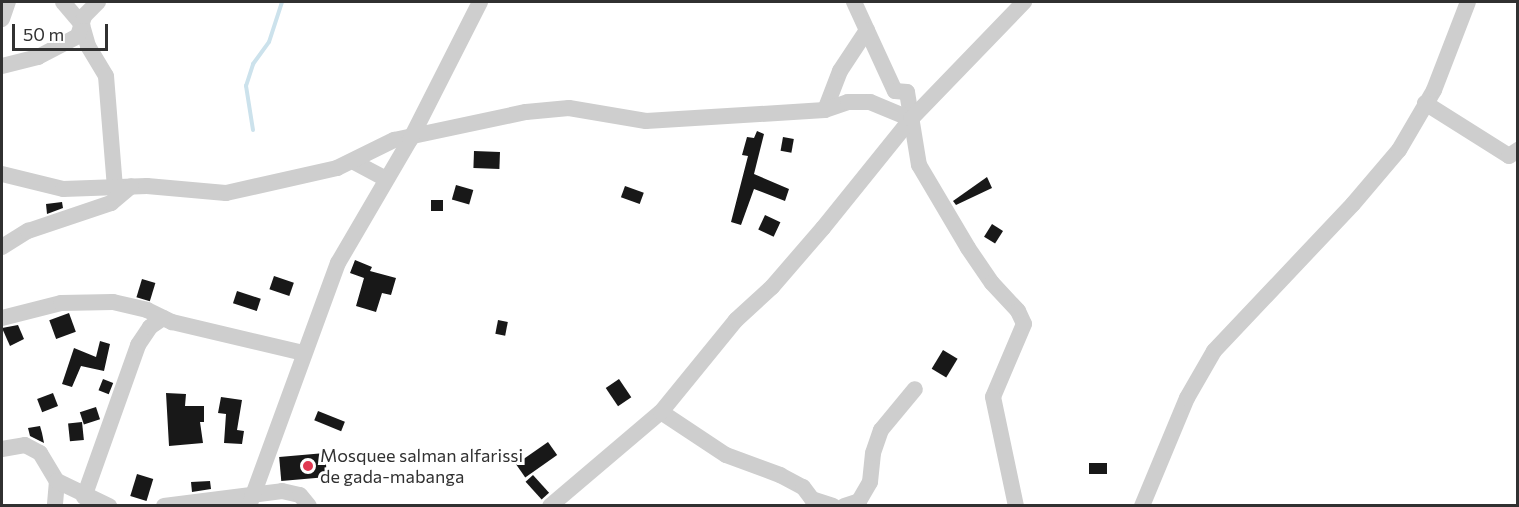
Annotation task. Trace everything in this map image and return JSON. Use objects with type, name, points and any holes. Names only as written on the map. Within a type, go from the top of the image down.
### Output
[{"type":"street","points":[[2,19],[8,2]]},
{"type":"street","points":[[2,247],[28,231],[111,203],[123,186],[106,76],[88,46],[82,25],[63,2]]},
{"type":"street","points":[[2,66],[50,52],[78,36],[91,4],[98,2]]},
{"type":"street","points":[[251,501],[338,263],[410,140],[480,2]]},
{"type":"street","points":[[854,2],[895,91],[907,92],[919,165],[974,257],[1018,311],[1024,324],[993,397],[1016,506]]},
{"type":"street","points":[[550,506],[661,412],[736,320],[772,287],[823,228],[911,119],[1024,2]]},
{"type":"street","points":[[1142,506],[1187,398],[1214,351],[1376,177],[1407,137],[1425,104],[1468,2]]},
{"type":"street","points":[[825,110],[840,71],[867,30]]},
{"type":"street","points":[[2,174],[63,189],[123,186],[226,193],[354,162],[382,143],[410,140],[526,112],[569,108],[646,121],[825,110],[848,102],[870,102],[911,119]]},
{"type":"street","points":[[1425,104],[1509,156],[1518,150]]},
{"type":"street","points":[[354,162],[386,179]]},
{"type":"street","points":[[2,318],[22,311],[82,302],[112,302],[163,318],[303,354]]},
{"type":"street","points":[[84,497],[138,345],[150,327],[163,318]]},
{"type":"street","points":[[844,506],[859,501],[870,482],[873,453],[881,430],[915,389]]},
{"type":"street","points":[[661,412],[726,455],[780,475],[803,487],[812,499],[833,506]]},
{"type":"street","points":[[2,449],[25,446],[40,453],[57,481],[84,497],[109,506]]},
{"type":"street","points":[[55,506],[57,481]]},
{"type":"street","points":[[164,506],[251,501],[282,491],[300,495],[309,506]]},
{"type":"building","points":[[757,131],[764,134],[754,174],[789,189],[785,201],[754,189],[741,225],[731,222],[748,156],[742,155],[747,137],[754,138]]},
{"type":"building","points":[[783,137],[794,139],[791,153],[781,151]]},
{"type":"building","points":[[474,151],[500,152],[499,169],[473,168]]},
{"type":"building","points":[[987,177],[992,188],[956,205],[953,201]]},
{"type":"building","points":[[456,185],[473,190],[469,204],[452,199]]},
{"type":"building","points":[[625,186],[644,193],[640,204],[621,197]]},
{"type":"building","points":[[431,200],[443,200],[443,211],[431,211]]},
{"type":"building","points":[[62,202],[63,208],[47,214],[46,204]]},
{"type":"building","points":[[765,215],[780,222],[774,237],[758,230]]},
{"type":"building","points":[[992,224],[1003,231],[995,244],[984,237]]},
{"type":"building","points":[[355,260],[372,267],[370,271],[396,278],[391,295],[382,293],[376,312],[356,306],[364,278],[350,273]]},
{"type":"building","points":[[274,276],[294,283],[289,296],[269,289]]},
{"type":"building","points":[[142,279],[155,283],[150,301],[136,297]]},
{"type":"building","points":[[237,291],[261,299],[257,311],[233,303]]},
{"type":"building","points":[[69,313],[76,332],[56,339],[49,320]]},
{"type":"building","points":[[498,320],[508,322],[505,336],[495,334]]},
{"type":"building","points":[[18,325],[24,339],[10,346],[2,328]]},
{"type":"building","points":[[100,341],[110,344],[104,371],[81,366],[72,387],[62,384],[74,348],[96,357]]},
{"type":"building","points":[[943,350],[958,359],[946,378],[932,369]]},
{"type":"building","points":[[103,379],[113,383],[109,394],[99,390]]},
{"type":"building","points":[[619,379],[631,397],[618,406],[606,388]]},
{"type":"building","points":[[53,393],[58,406],[42,412],[37,399]]},
{"type":"building","points":[[166,393],[186,394],[185,406],[204,406],[204,422],[200,422],[203,443],[169,446]]},
{"type":"building","points":[[221,397],[242,400],[237,430],[244,431],[242,444],[224,443],[226,414],[218,413]]},
{"type":"building","points":[[96,407],[100,419],[84,425],[80,412]]},
{"type":"building","points":[[318,411],[345,422],[341,431],[314,420]]},
{"type":"building","points":[[82,422],[84,440],[70,441],[68,423]]},
{"type":"building","points":[[40,426],[44,443],[30,436],[28,428]]},
{"type":"building","points":[[548,442],[557,455],[525,477],[516,464]]},
{"type":"building","points":[[325,453],[327,477],[281,481],[279,457]]},
{"type":"building","points":[[1089,463],[1107,463],[1107,474],[1089,474]]},
{"type":"building","points":[[137,474],[153,479],[147,501],[130,496]]},
{"type":"building","points":[[533,475],[549,493],[542,500],[526,482]]},
{"type":"building","points":[[210,481],[211,489],[192,492],[191,482]]},
{"type":"waterway","points":[[253,130],[246,86],[253,64],[269,42],[282,2]]},
{"type":"place","name":"Mosquee salman alfarissi de gada-mabanga","points":[[308,466]]}]
